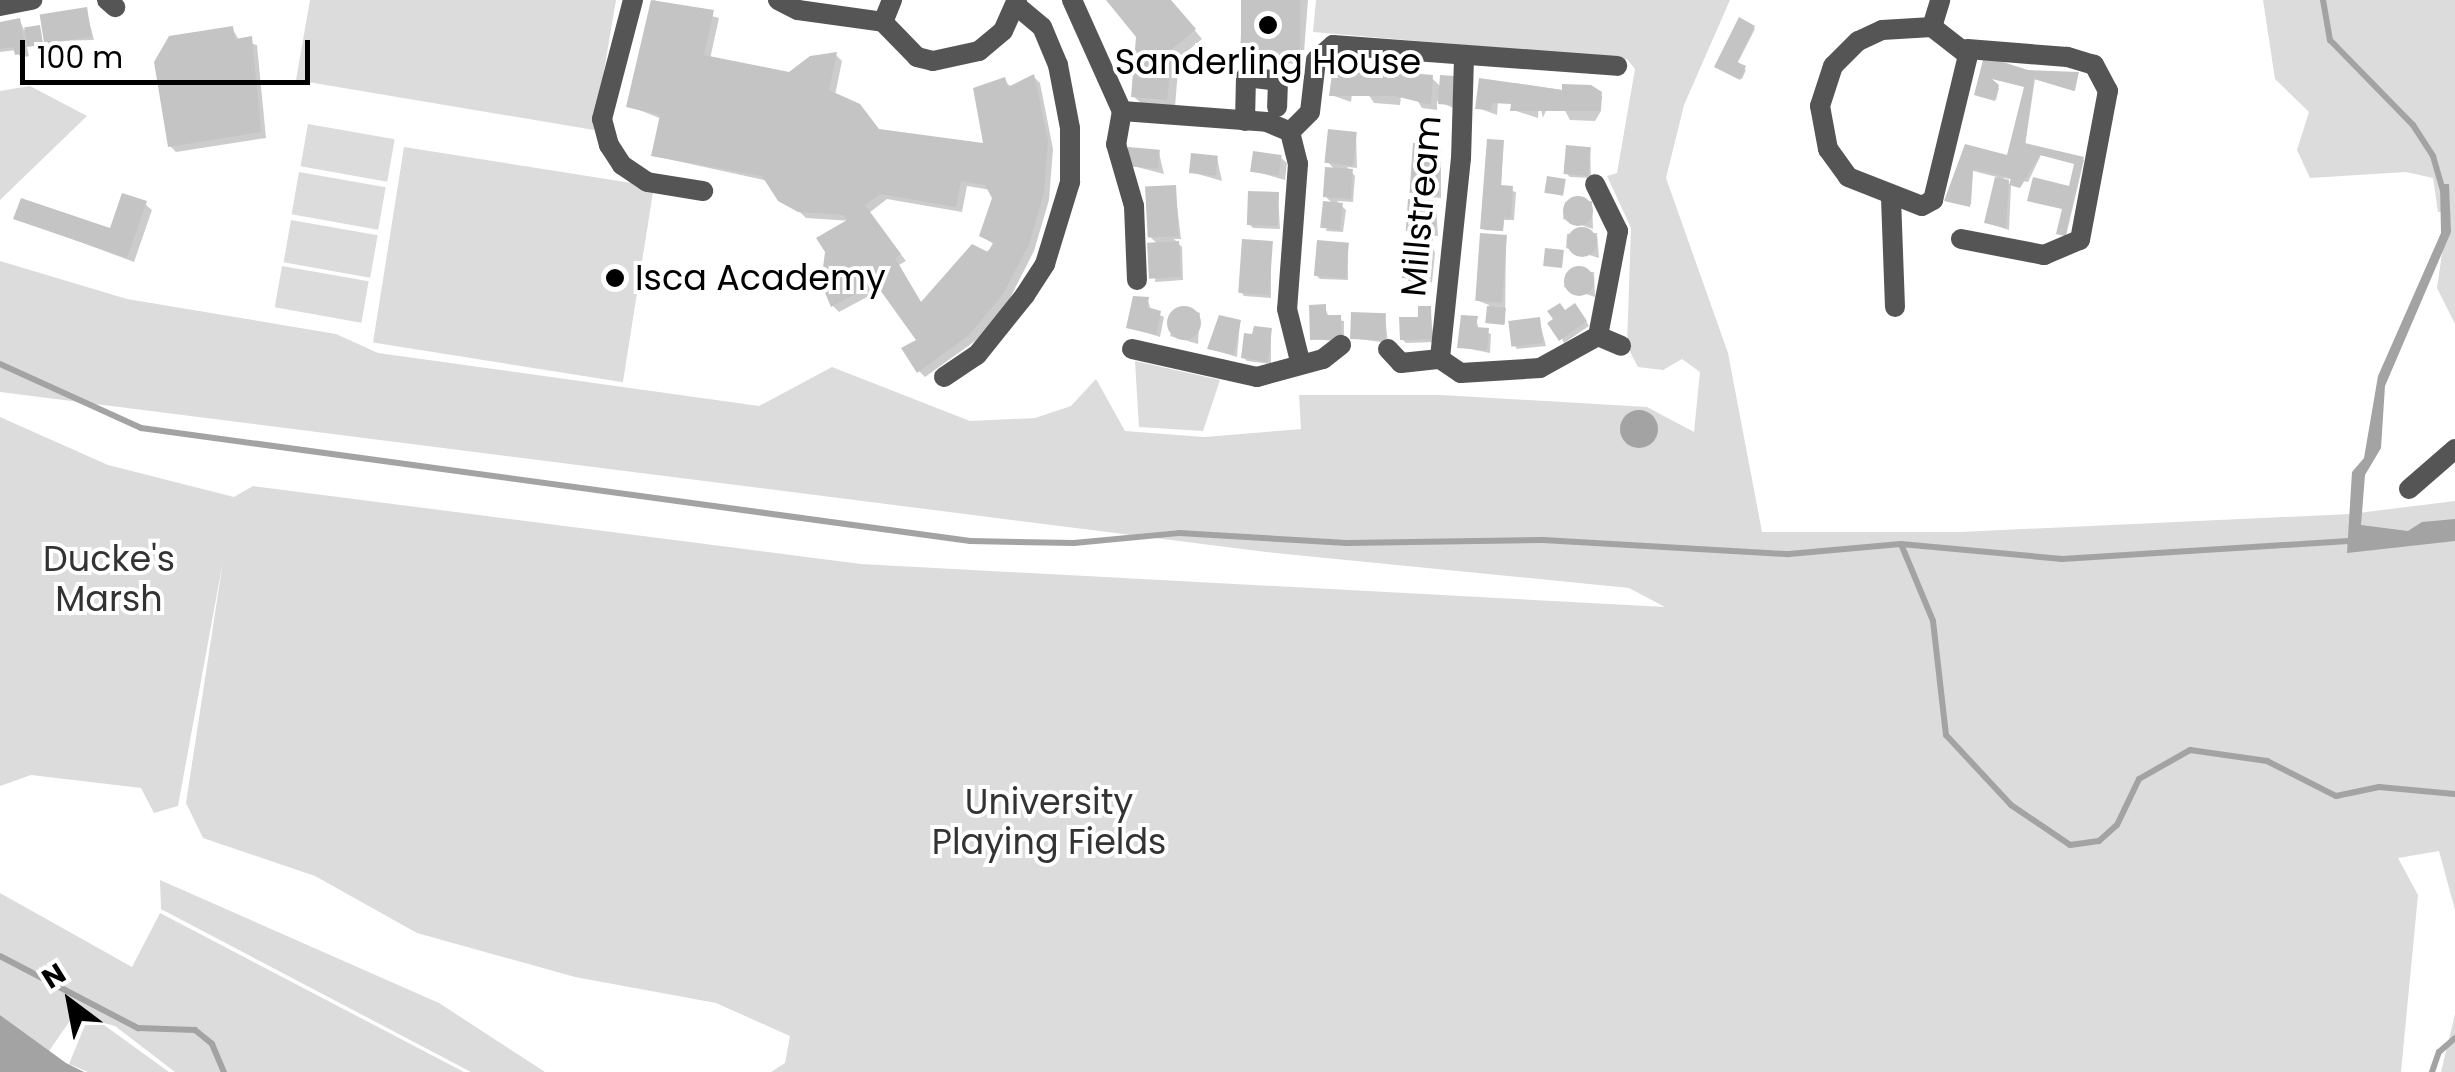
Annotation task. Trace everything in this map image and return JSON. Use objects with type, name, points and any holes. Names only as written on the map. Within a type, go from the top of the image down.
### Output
[{"type":"street","points":[[0,6],[32,0]]},
{"type":"street","points":[[633,0],[602,119],[609,145],[622,165],[647,182],[703,190]]},
{"type":"street","points":[[778,0],[798,10],[883,22],[917,57],[949,59],[979,51],[1003,31],[1017,3],[1042,27],[1058,65],[1070,128],[1070,182],[1045,264],[1025,295],[977,355],[944,377]]},
{"type":"street","points":[[883,22],[892,0]]},
{"type":"street","points":[[1072,0],[1122,112],[1116,144],[1134,206],[1137,280]]},
{"type":"street","points":[[1932,27],[1940,0]]},
{"type":"street","points":[[1961,239],[2044,255],[2080,240],[2108,91],[2094,65],[2067,56],[1966,49],[1932,27],[1882,30],[1858,40],[1823,86],[1822,129],[1836,164],[1891,198],[1922,206],[1933,200],[1966,49]]},
{"type":"street","points":[[1290,132],[1310,112],[1316,60],[1334,45],[1464,58],[1618,66]]},
{"type":"street","name":"Millstream","points":[[1440,360],[1461,158],[1464,58]]},
{"type":"street","points":[[1245,122],[1246,78],[1278,81],[1277,107]]},
{"type":"street","points":[[1122,112],[1284,125],[1290,132],[1298,164],[1287,309],[1300,361]]},
{"type":"street","points":[[1595,184],[1618,230],[1598,336]]},
{"type":"street","points":[[1891,198],[1895,307]]},
{"type":"street","points":[[1388,349],[1401,363],[1440,360],[1460,372],[1540,368],[1598,336]]},
{"type":"street","points":[[1598,336],[1621,346]]},
{"type":"street","points":[[1132,349],[1242,377],[1322,359],[1340,345]]},
{"type":"street","points":[[2409,490],[2455,449]]},
{"type":"green space","points":[[310,0],[616,0],[594,130],[296,80]]},
{"type":"green space","points":[[1316,0],[1730,0],[1684,105],[1666,178],[1728,353],[1762,532],[1961,532],[2350,514],[2455,501],[2455,910],[2439,851],[2398,858],[2418,895],[2401,1072],[771,1072],[785,1063],[790,1036],[716,1003],[575,977],[417,933],[315,876],[203,838],[186,803],[223,561],[178,806],[154,813],[141,788],[31,775],[0,786],[0,417],[108,465],[234,497],[253,486],[861,564],[1665,607],[1629,588],[1266,552],[0,392],[0,261],[127,299],[336,334],[378,353],[759,406],[832,367],[970,421],[1035,418],[1071,406],[1096,379],[1125,431],[1204,437],[1301,429],[1299,395],[1441,395],[1647,407],[1694,432],[1700,372],[1682,359],[1663,370],[1638,367],[1627,346],[1631,228],[1607,176],[1617,173],[1635,69],[1627,59],[1313,32]]},
{"type":"green space","points":[[2263,0],[2455,0],[2455,324],[2437,288],[2448,212],[2438,212],[2433,178],[2406,172],[2310,178],[2297,150],[2309,112],[2275,79]]},
{"type":"green space","points":[[30,86],[87,116],[0,200],[0,91]]},
{"type":"green space","points":[[308,124],[395,139],[387,182],[301,166]]},
{"type":"green space","points":[[404,147],[654,187],[623,382],[373,343]]},
{"type":"green space","points":[[299,172],[386,187],[378,230],[292,214]]},
{"type":"green space","points":[[291,220],[378,235],[370,278],[284,262]]},
{"type":"green space","points":[[282,266],[369,281],[361,323],[275,307]]},
{"type":"green space","points":[[1135,361],[1220,380],[1203,431],[1139,427]]},
{"type":"green space","points":[[160,880],[439,1003],[545,1072],[471,1072],[161,909]]},
{"type":"green space","points":[[0,893],[132,967],[160,913],[464,1072],[175,1072],[115,1026],[74,1015],[49,1051],[0,1015]]},
{"type":"green space","points":[[2455,1014],[2455,1072],[2441,1072]]},
{"type":"green space","points":[[85,1025],[104,1025],[169,1072],[88,1072],[69,1064]]},
{"type":"shaded area","points":[[2440,184],[2449,184],[2451,232],[2385,386],[2381,448],[2365,475],[2361,525],[2408,531],[2422,522],[2455,519],[2455,541],[2347,553],[2352,472],[2364,458],[2378,376],[2441,233]]},
{"type":"shaded area","points":[[1639,410],[1653,415],[1658,429],[1653,443],[1639,448],[1625,443],[1620,429],[1625,415]]},
{"type":"shaded area","points":[[0,1015],[66,1063],[84,1072],[0,1072]]},
{"type":"building","points":[[651,0],[714,10],[704,55],[789,72],[810,56],[837,52],[829,90],[860,104],[879,129],[983,143],[973,88],[1005,77],[1008,87],[1034,74],[1048,141],[1044,193],[1029,244],[1003,294],[969,335],[917,373],[901,348],[916,340],[875,283],[831,307],[821,283],[825,252],[816,238],[847,220],[844,215],[798,212],[778,201],[762,176],[651,156],[660,115],[626,107]],"holes":[[[961,181],[985,185],[992,198],[979,236],[993,243],[988,252],[972,244],[921,302],[895,258],[901,254],[865,205],[880,194],[956,207]]]},
{"type":"building","points":[[1106,0],[1171,0],[1196,29],[1172,49],[1167,100],[1131,97],[1136,37]]},
{"type":"building","name":"Sanderling House","points":[[1241,0],[1300,0],[1300,51],[1241,51]]},
{"type":"building","points":[[87,7],[92,37],[44,44],[40,15]]},
{"type":"building","points":[[1739,17],[1755,26],[1737,62],[1746,66],[1740,80],[1714,67]]},
{"type":"building","points":[[20,18],[26,53],[15,55],[13,47],[0,49],[0,22]]},
{"type":"building","points":[[40,25],[43,44],[27,46],[24,28]]},
{"type":"building","points":[[233,26],[235,39],[252,36],[261,132],[168,147],[154,62],[169,36]]},
{"type":"building","points":[[1984,56],[2028,70],[2079,72],[2074,91],[2034,79],[2025,143],[2084,157],[2065,236],[2056,234],[2062,209],[2027,201],[2033,177],[2069,186],[2074,164],[2040,155],[2020,188],[2009,185],[2011,178],[1973,169],[1970,207],[1944,201],[1965,144],[2007,155],[2024,87],[1992,79],[1999,85],[1995,101],[1974,95]]},
{"type":"building","points":[[1333,66],[1433,75],[1431,105],[1395,96],[1329,96]]},
{"type":"building","points":[[1440,75],[1455,76],[1453,105],[1438,104]]},
{"type":"building","points":[[1479,78],[1562,90],[1562,84],[1591,85],[1602,92],[1600,111],[1510,111],[1511,104],[1492,103],[1491,110],[1475,109]]},
{"type":"building","points":[[1328,129],[1357,132],[1353,166],[1324,163]]},
{"type":"building","points":[[1487,139],[1504,140],[1501,185],[1513,186],[1511,218],[1504,217],[1503,231],[1480,229]]},
{"type":"building","points":[[1413,143],[1442,145],[1438,195],[1410,193]]},
{"type":"building","points":[[1566,145],[1591,147],[1588,176],[1563,174]]},
{"type":"building","points":[[1128,147],[1160,150],[1158,169],[1126,166]]},
{"type":"building","points":[[1253,151],[1282,155],[1279,176],[1250,172]]},
{"type":"building","points":[[1191,153],[1218,156],[1216,176],[1189,173]]},
{"type":"building","points":[[1325,167],[1353,169],[1351,199],[1323,197]]},
{"type":"building","points":[[1547,176],[1566,179],[1563,196],[1544,193]]},
{"type":"building","points":[[1995,177],[2009,180],[2006,228],[1984,223]]},
{"type":"building","points":[[1176,185],[1179,236],[1148,238],[1145,187]]},
{"type":"building","points":[[1248,191],[1279,192],[1278,226],[1247,225]]},
{"type":"building","points":[[122,193],[147,201],[127,258],[13,219],[21,198],[110,228]]},
{"type":"building","points":[[1578,196],[1589,200],[1593,211],[1589,222],[1578,226],[1567,222],[1563,211],[1567,200]]},
{"type":"building","points":[[1408,199],[1437,201],[1435,233],[1406,231]]},
{"type":"building","points":[[1323,201],[1343,203],[1340,230],[1320,228]]},
{"type":"building","points":[[1582,227],[1593,231],[1597,242],[1593,253],[1582,257],[1571,253],[1567,242],[1571,231]]},
{"type":"building","points":[[1480,233],[1507,235],[1502,303],[1475,301]]},
{"type":"building","points":[[1414,236],[1433,238],[1429,280],[1402,278],[1405,245],[1413,246]]},
{"type":"building","points":[[1242,239],[1273,241],[1269,295],[1238,293]]},
{"type":"building","points":[[1317,240],[1349,243],[1346,279],[1314,276]]},
{"type":"building","points":[[1179,241],[1181,277],[1149,279],[1147,243]]},
{"type":"building","points":[[1545,248],[1564,250],[1562,268],[1543,266]]},
{"type":"building","points":[[1579,266],[1590,270],[1594,281],[1590,292],[1579,296],[1568,292],[1564,281],[1568,270]]},
{"type":"building","points":[[1133,296],[1149,297],[1147,307],[1161,311],[1156,335],[1126,328]]},
{"type":"building","points":[[1560,303],[1565,310],[1575,303],[1587,321],[1559,341],[1547,323],[1553,319],[1547,311]]},
{"type":"building","points":[[1326,304],[1326,315],[1341,315],[1342,339],[1310,340],[1309,305]]},
{"type":"building","points":[[1184,306],[1196,311],[1201,323],[1196,335],[1184,340],[1172,335],[1167,323],[1172,311]]},
{"type":"building","points":[[1418,306],[1431,306],[1432,339],[1400,340],[1399,317],[1418,317]]},
{"type":"building","points":[[1487,306],[1506,308],[1504,325],[1485,323]]},
{"type":"building","points":[[1351,312],[1386,313],[1385,340],[1350,339]]},
{"type":"building","points":[[1219,315],[1241,320],[1234,355],[1207,349]]},
{"type":"building","points":[[1461,315],[1478,316],[1476,327],[1489,328],[1487,350],[1457,348]]},
{"type":"building","points":[[1540,317],[1543,343],[1511,347],[1508,321]]},
{"type":"building","points":[[1254,326],[1272,328],[1268,362],[1241,358],[1244,333],[1252,334]]},
{"type":"waterway","points":[[2323,0],[2330,40],[2413,125],[2433,156],[2443,191]]},
{"type":"waterway","points":[[0,364],[141,428],[970,541],[1074,543],[1179,533],[1347,543],[1543,540],[1789,554],[1901,544],[2062,559],[2352,541]]},
{"type":"waterway","points":[[1901,544],[1933,621],[1946,735],[2011,805],[2070,845],[2099,841],[2117,825],[2139,779],[2190,750],[2267,761],[2336,796],[2379,787],[2455,794]]},
{"type":"waterway","points":[[0,956],[138,1028],[195,1030],[212,1044],[224,1072]]},
{"type":"waterway","points":[[2432,1072],[2439,1052],[2455,1038]]},
{"type":"place","name":"Sanderling House","points":[[1268,25]]},
{"type":"place","name":"Isca Academy","points":[[615,278]]},
{"type":"park label","name":"Ducke's Marsh","points":[[109,579]]},
{"type":"park label","name":"University Playing Fields","points":[[1049,822]]}]
